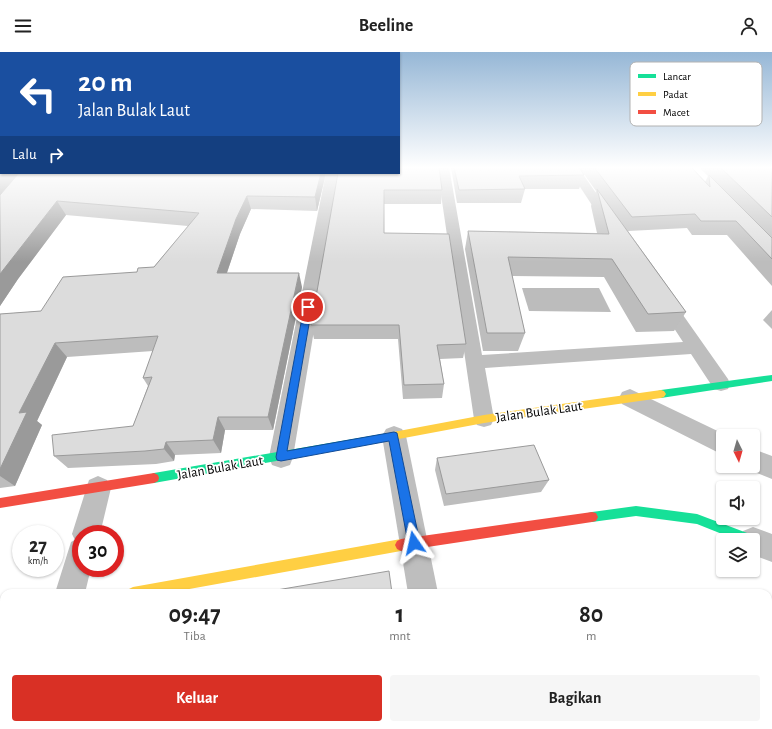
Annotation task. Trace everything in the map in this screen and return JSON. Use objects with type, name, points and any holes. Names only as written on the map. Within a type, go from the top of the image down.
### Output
[{"type":"street","points":[[281,457],[328,199]]},
{"type":"street","name":"Jalan Bulak Laut","points":[[0,503],[281,457],[484,419],[721,384],[772,378]]},
{"type":"street","points":[[630,398],[716,441]]},
{"type":"street","points":[[394,436],[422,589]]},
{"type":"street","points":[[760,463],[772,468]]},
{"type":"street","points":[[88,525],[98,488]]},
{"type":"street","points":[[155,589],[414,543],[636,511],[697,519],[734,533]]},
{"type":"street","points":[[760,543],[772,548]]},
{"type":"street","points":[[71,589],[74,577]]},
{"type":"lane","points":[[448,199],[484,419]]},
{"type":"lane","points":[[593,199],[616,232]]},
{"type":"lane","points":[[656,289],[721,384]]},
{"type":"lane","points":[[474,362],[696,347]]},
{"type":"shaded area","points":[[522,288],[599,288],[611,312],[529,311]]},
{"type":"building","points":[[0,199],[246,199],[236,219],[217,273],[299,273],[268,417],[218,417],[213,440],[166,442],[164,449],[54,456],[52,435],[133,426],[152,377],[143,378],[158,336],[55,343],[19,413],[27,412],[0,469],[0,314],[41,311],[63,277],[137,272],[138,268],[154,267],[199,213],[57,201],[0,274]]},
{"type":"building","points":[[333,199],[384,199],[384,233],[449,234],[466,344],[437,345],[444,384],[404,385],[399,325],[311,325]]},
{"type":"building","points":[[600,199],[604,199],[686,312],[648,314],[612,259],[508,257],[525,333],[487,333],[468,231],[609,234]]},
{"type":"building","points":[[618,199],[733,199],[772,238],[772,259],[736,221],[701,221],[695,214],[632,217]]},
{"type":"building","points":[[753,199],[772,199],[772,217]]},
{"type":"building","points":[[534,445],[549,480],[446,494],[437,458]]},
{"type":"building","points":[[389,571],[391,589],[283,589]]},
{"type":"traffic: fast","points":[[661,394],[772,378]]},
{"type":"traffic: fast","points":[[154,478],[388,437]]},
{"type":"traffic: fast","points":[[592,517],[636,511],[697,519],[733,533]]},
{"type":"traffic: slow","points":[[388,437],[484,419],[661,394]]},
{"type":"traffic: slow","points":[[155,589],[401,545]]},
{"type":"traffic: jam","points":[[0,503],[154,478]]},
{"type":"traffic: jam","points":[[401,545],[592,517]]},
{"type":"route","points":[[308,307],[281,457],[394,436],[414,543]]}]
